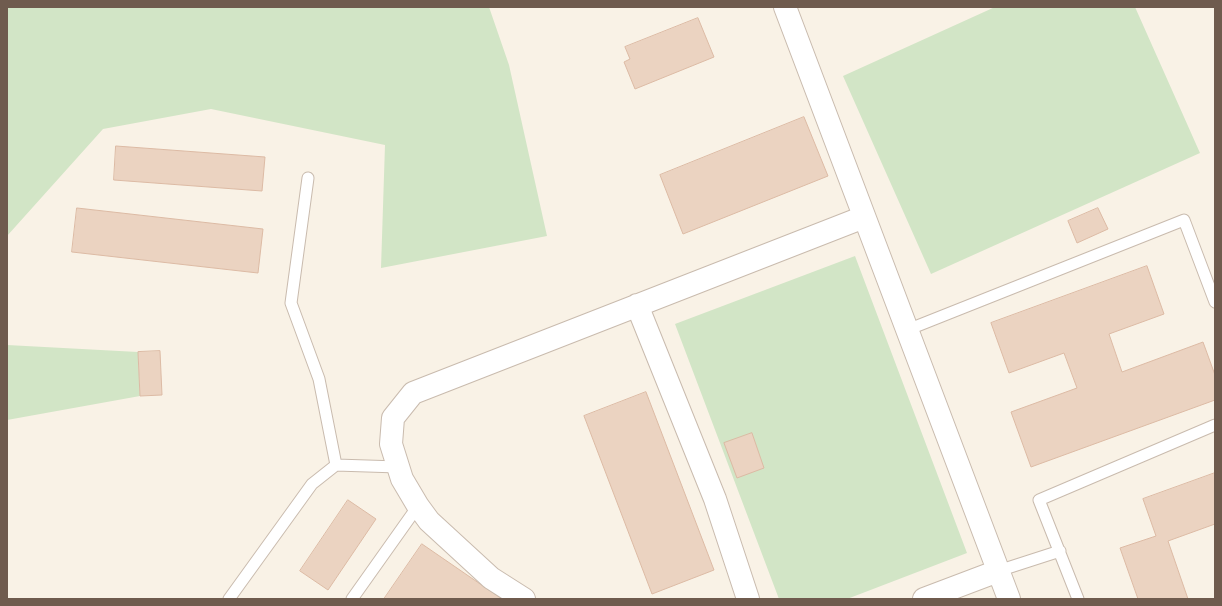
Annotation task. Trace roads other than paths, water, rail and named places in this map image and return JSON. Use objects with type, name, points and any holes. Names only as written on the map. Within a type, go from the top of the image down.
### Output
[{"type":"street","points":[[785,7],[1009,599]]},
{"type":"street","points":[[524,599],[492,578],[429,520],[418,506],[402,479],[390,444],[392,418],[413,393],[864,217]]},
{"type":"street","points":[[637,305],[715,499],[748,599]]},
{"type":"street","points":[[924,599],[998,571]]},
{"type":"lane","points":[[308,178],[292,303],[319,379],[336,465]]},
{"type":"lane","points":[[907,330],[1184,220],[1215,302]]},
{"type":"lane","points":[[1078,599],[1039,500],[1215,425]]},
{"type":"lane","points":[[230,599],[312,484],[336,465],[398,467]]},
{"type":"lane","points":[[352,599],[418,506]]},
{"type":"lane","points":[[998,571],[1060,551]]}]
